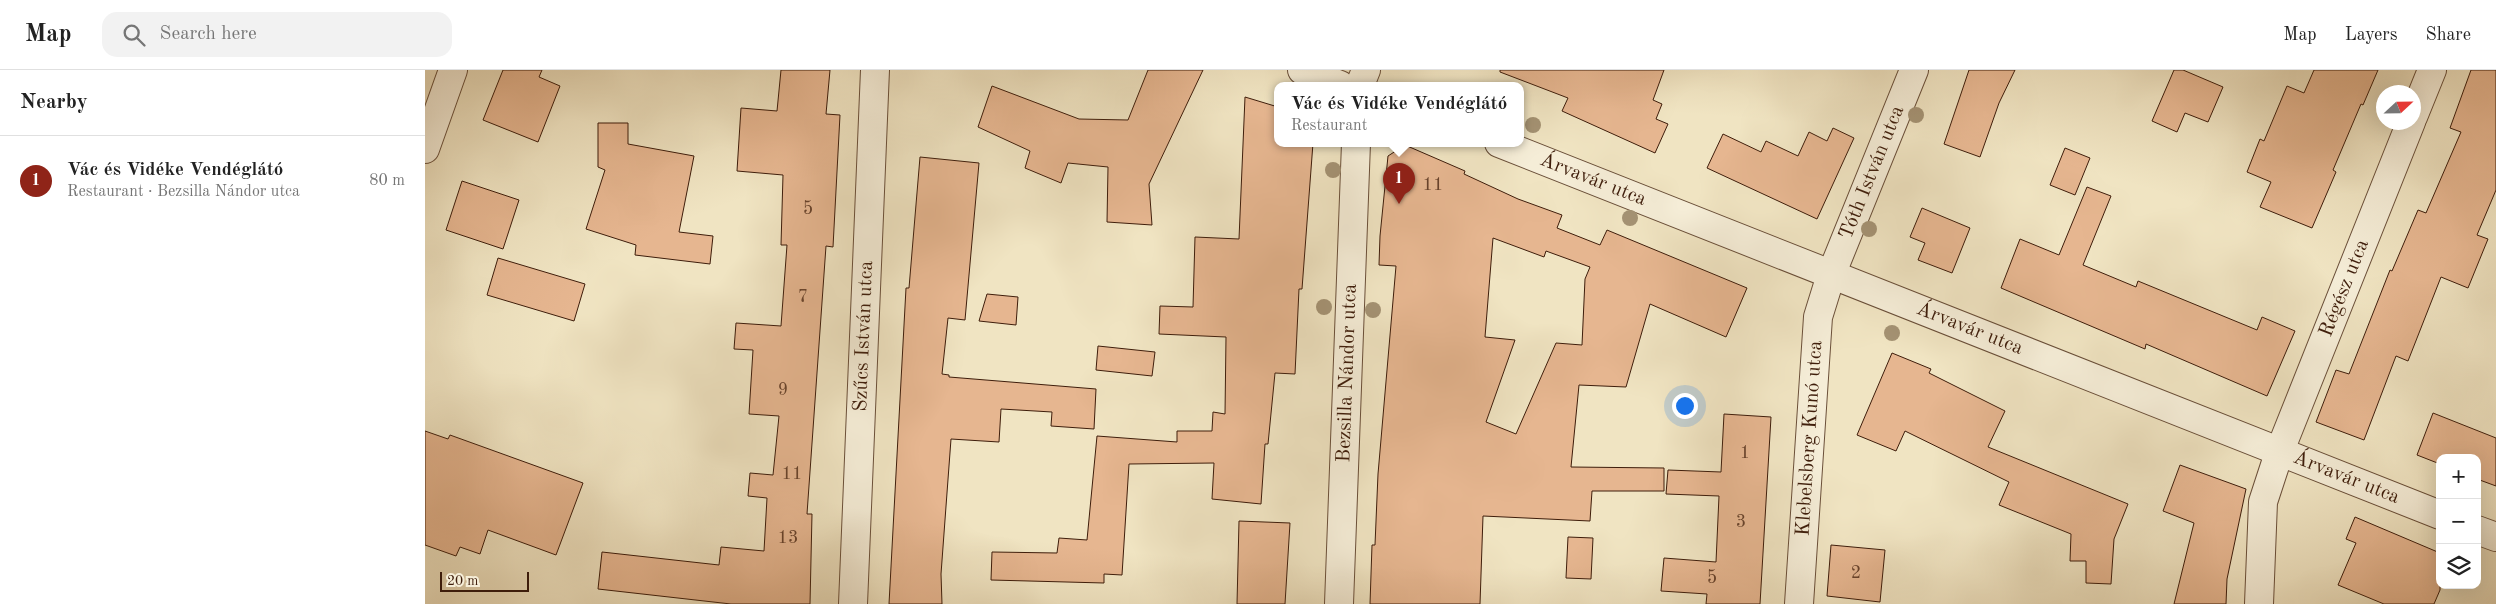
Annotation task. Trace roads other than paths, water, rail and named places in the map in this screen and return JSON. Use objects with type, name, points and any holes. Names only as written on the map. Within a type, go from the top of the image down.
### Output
[{"type":"street","points":[[425,150],[453,70]]},
{"type":"street","name":"Szűcs István utca","points":[[853,604],[875,70]]},
{"type":"street","points":[[1302,70],[1332,82]]},
{"type":"street","points":[[1361,82],[1366,70]]},
{"type":"street","name":"Tóth István utca","points":[[1831,275],[1914,70]]},
{"type":"street","points":[[2421,97],[2432,70]]},
{"type":"street","name":"Régész utca","points":[[2259,604],[2263,502],[2279,453],[2408,130]]},
{"type":"street","name":"Bezsilla Nándor utca","points":[[1339,604],[1355,147]]},
{"type":"street","name":"Árvavár utca","points":[[1509,147],[2436,514]]},
{"type":"street","name":"Klebelsberg Kunó utca","points":[[1799,604],[1818,317],[1831,275]]},
{"type":"street","points":[[2481,531],[2496,537]]},
{"type":"place","name":"Vác és Vidéke Vendéglátó","points":[[1399,204]]}]
